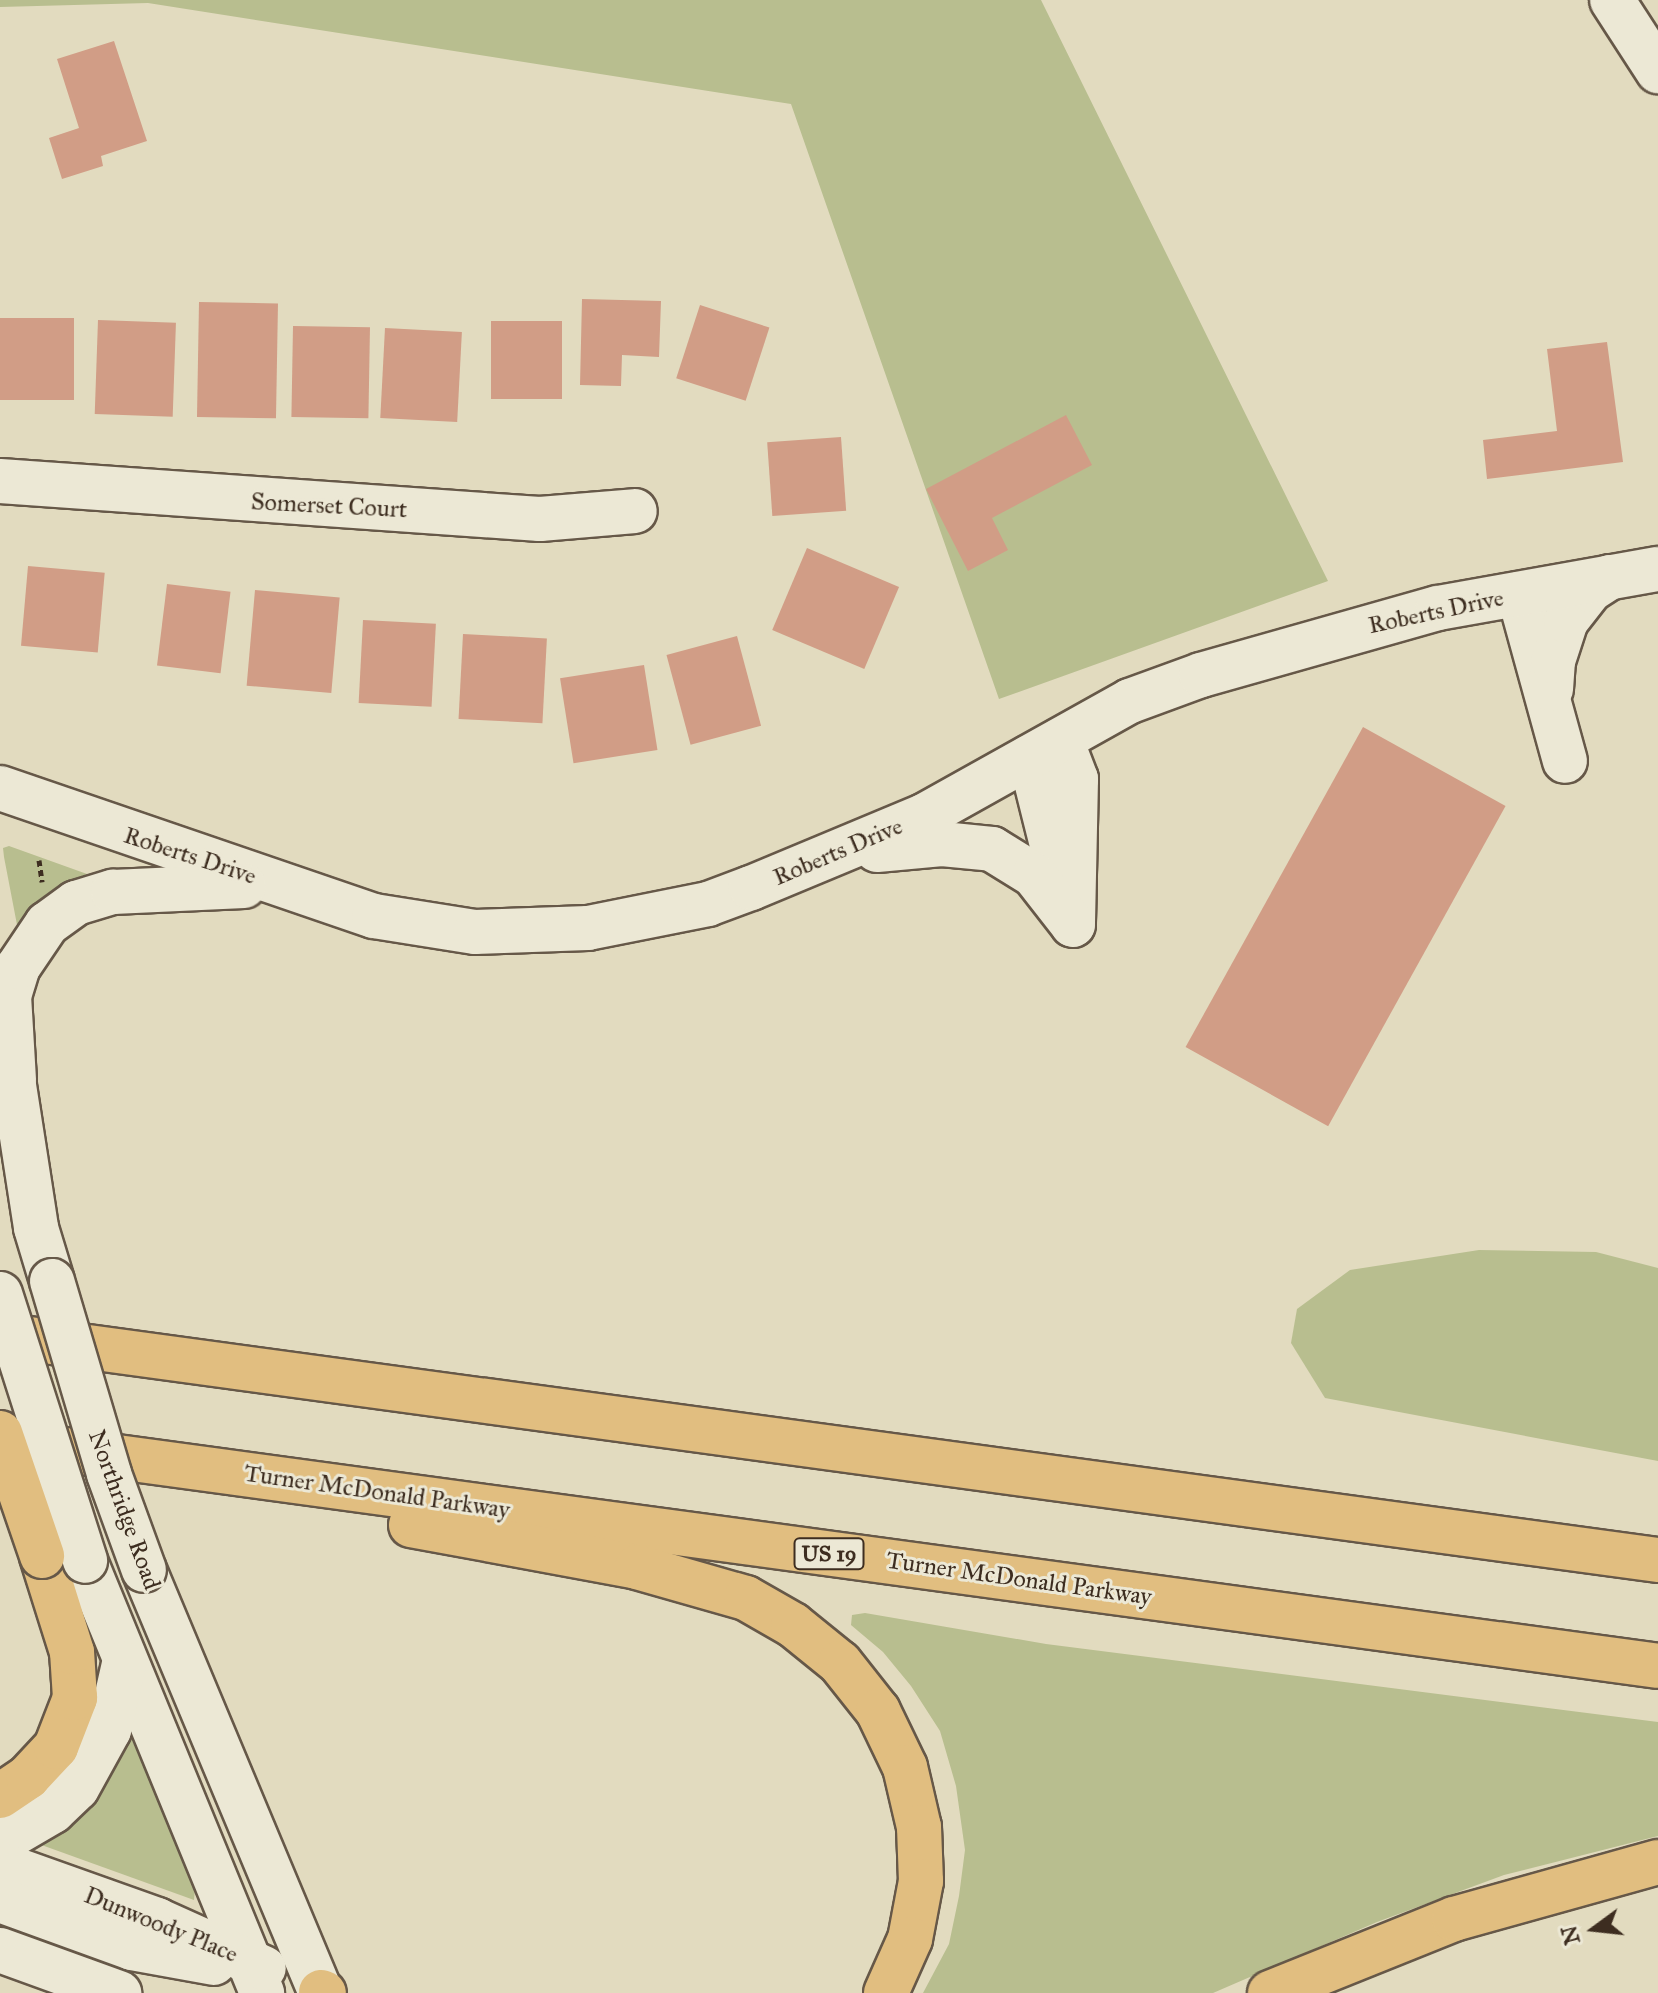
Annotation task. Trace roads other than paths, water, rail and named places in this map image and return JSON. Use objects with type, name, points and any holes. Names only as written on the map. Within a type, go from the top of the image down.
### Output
[{"type":"highway","points":[[0,1310],[706,1427]]},
{"type":"highway","points":[[0,1335],[706,1427],[1658,1560]]},
{"type":"highway","points":[[0,1433],[72,1652],[75,1698],[56,1747],[28,1777],[0,1796]]},
{"type":"highway","name":"Turner McDonald Parkway","points":[[0,1441],[1658,1666]]},
{"type":"highway","points":[[0,1447],[637,1567],[746,1598],[793,1625],[840,1663],[878,1711],[905,1767],[919,1827],[921,1881],[910,1939],[886,1993]]},
{"type":"highway","points":[[1270,1993],[1454,1919],[1658,1862]]},
{"type":"street","points":[[1612,0],[1658,71]]},
{"type":"street","name":"Somerset Court","points":[[8,487],[540,519],[635,511]]},
{"type":"street","name":"Roberts Drive","points":[[0,788],[278,885],[407,924],[475,932],[548,931],[622,923],[708,904],[924,816],[1130,701],[1201,675],[1411,615],[1658,569]]},
{"type":"street","points":[[1553,715],[1558,639],[1577,604],[1610,577]]},
{"type":"street","points":[[1519,594],[1565,761]]},
{"type":"street","points":[[830,854],[942,844],[992,849],[1034,875],[1073,925],[1076,779],[1045,749]]},
{"type":"street","points":[[14,1080],[8,1031],[12,981],[37,936],[59,914],[93,897],[134,888],[278,885]]},
{"type":"street","name":"Northridge Road","points":[[0,1004],[36,1228],[109,1474],[144,1570],[322,1993]]},
{"type":"street","points":[[0,1294],[85,1561],[124,1664],[255,1977]]},
{"type":"street","points":[[0,1842],[53,1811],[77,1788],[109,1730],[124,1664]]},
{"type":"street","name":"Dunwoody Place","points":[[0,1864],[157,1920],[255,1977],[322,1993]]},
{"type":"street","points":[[255,1977],[272,1948],[279,1892]]},
{"type":"street","points":[[0,1900],[132,1948],[255,1977]]},
{"type":"street","points":[[0,1950],[119,1993]]}]
